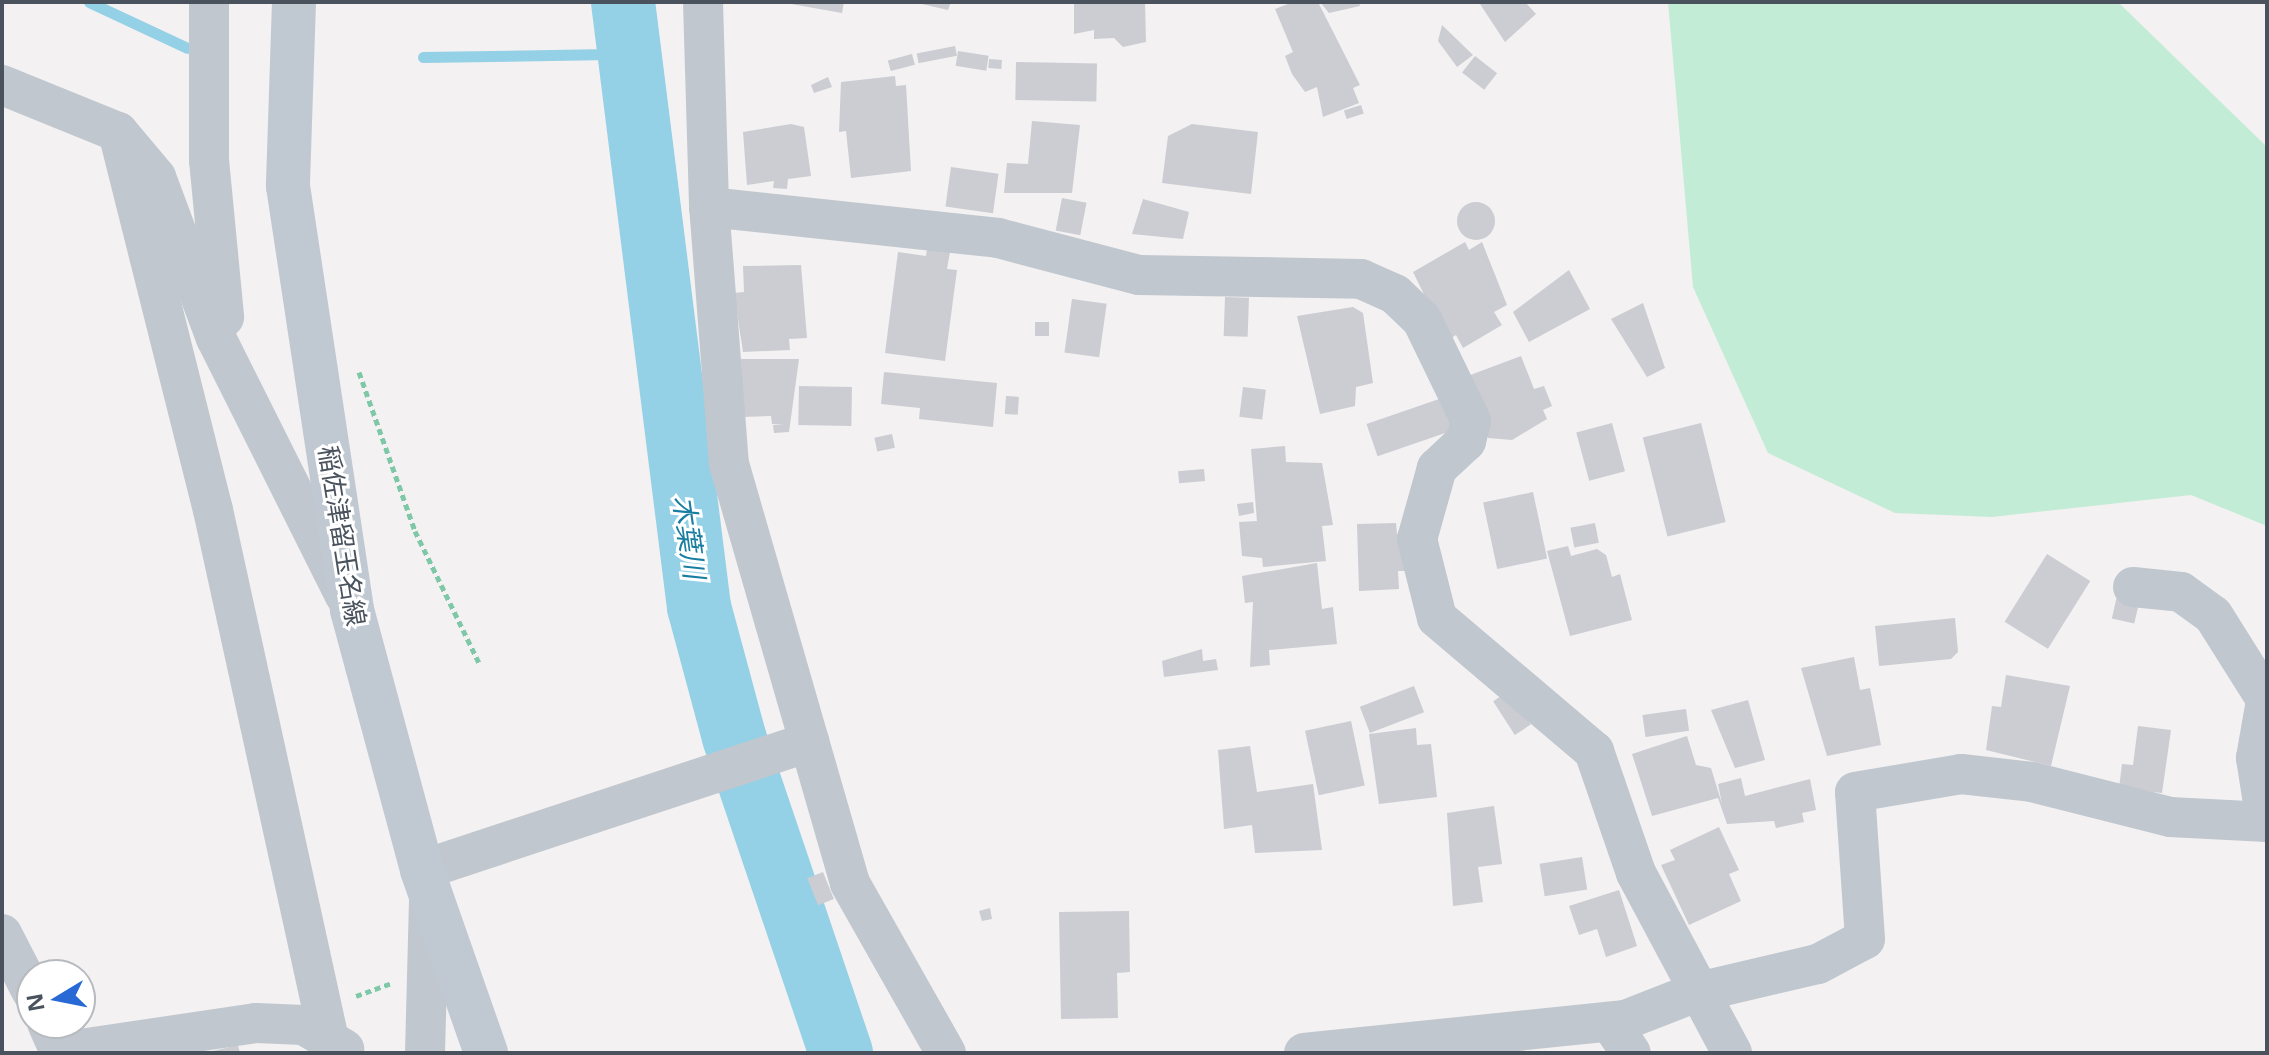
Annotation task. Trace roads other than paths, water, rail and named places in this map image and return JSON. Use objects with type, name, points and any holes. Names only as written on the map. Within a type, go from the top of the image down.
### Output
[{"type":"main road","name":"稲佐津留玉名線","points":[[294,2],[288,186],[352,610],[425,880],[486,1053]]},
{"type":"street","points":[[209,2],[209,160],[229,363]]},
{"type":"street","points":[[703,2],[709,207],[729,465],[799,745],[850,883],[946,1053]]},
{"type":"street","points":[[2,85],[118,132],[156,177],[229,363],[352,610]]},
{"type":"street","points":[[54,1039],[60,1052],[256,1023],[304,1025],[334,1034],[213,510],[118,132]]},
{"type":"street","points":[[709,207],[998,238],[1139,275],[1361,279],[1395,294],[1422,320],[1471,421],[1466,441],[1437,468],[1417,539],[1437,618],[1594,751],[1636,873],[1694,993],[1732,1053]]},
{"type":"street","points":[[1325,1052],[1462,1048],[1620,1038],[1694,993],[1818,964],[1865,939],[1855,792],[1961,774],[2032,782],[2170,817],[2267,822],[2256,758],[2267,697],[2213,615],[2181,592],[2133,587]]},
{"type":"street","points":[[425,1053],[425,880],[469,851],[799,745]]},
{"type":"street","points":[[2,934],[16,961]]},
{"type":"waterway","points":[[89,2],[187,48]]},
{"type":"waterway","name":"木葉川","points":[[623,2],[699,607],[734,737],[841,1053]]},
{"type":"waterway","points":[[423,57],[625,54]]}]
